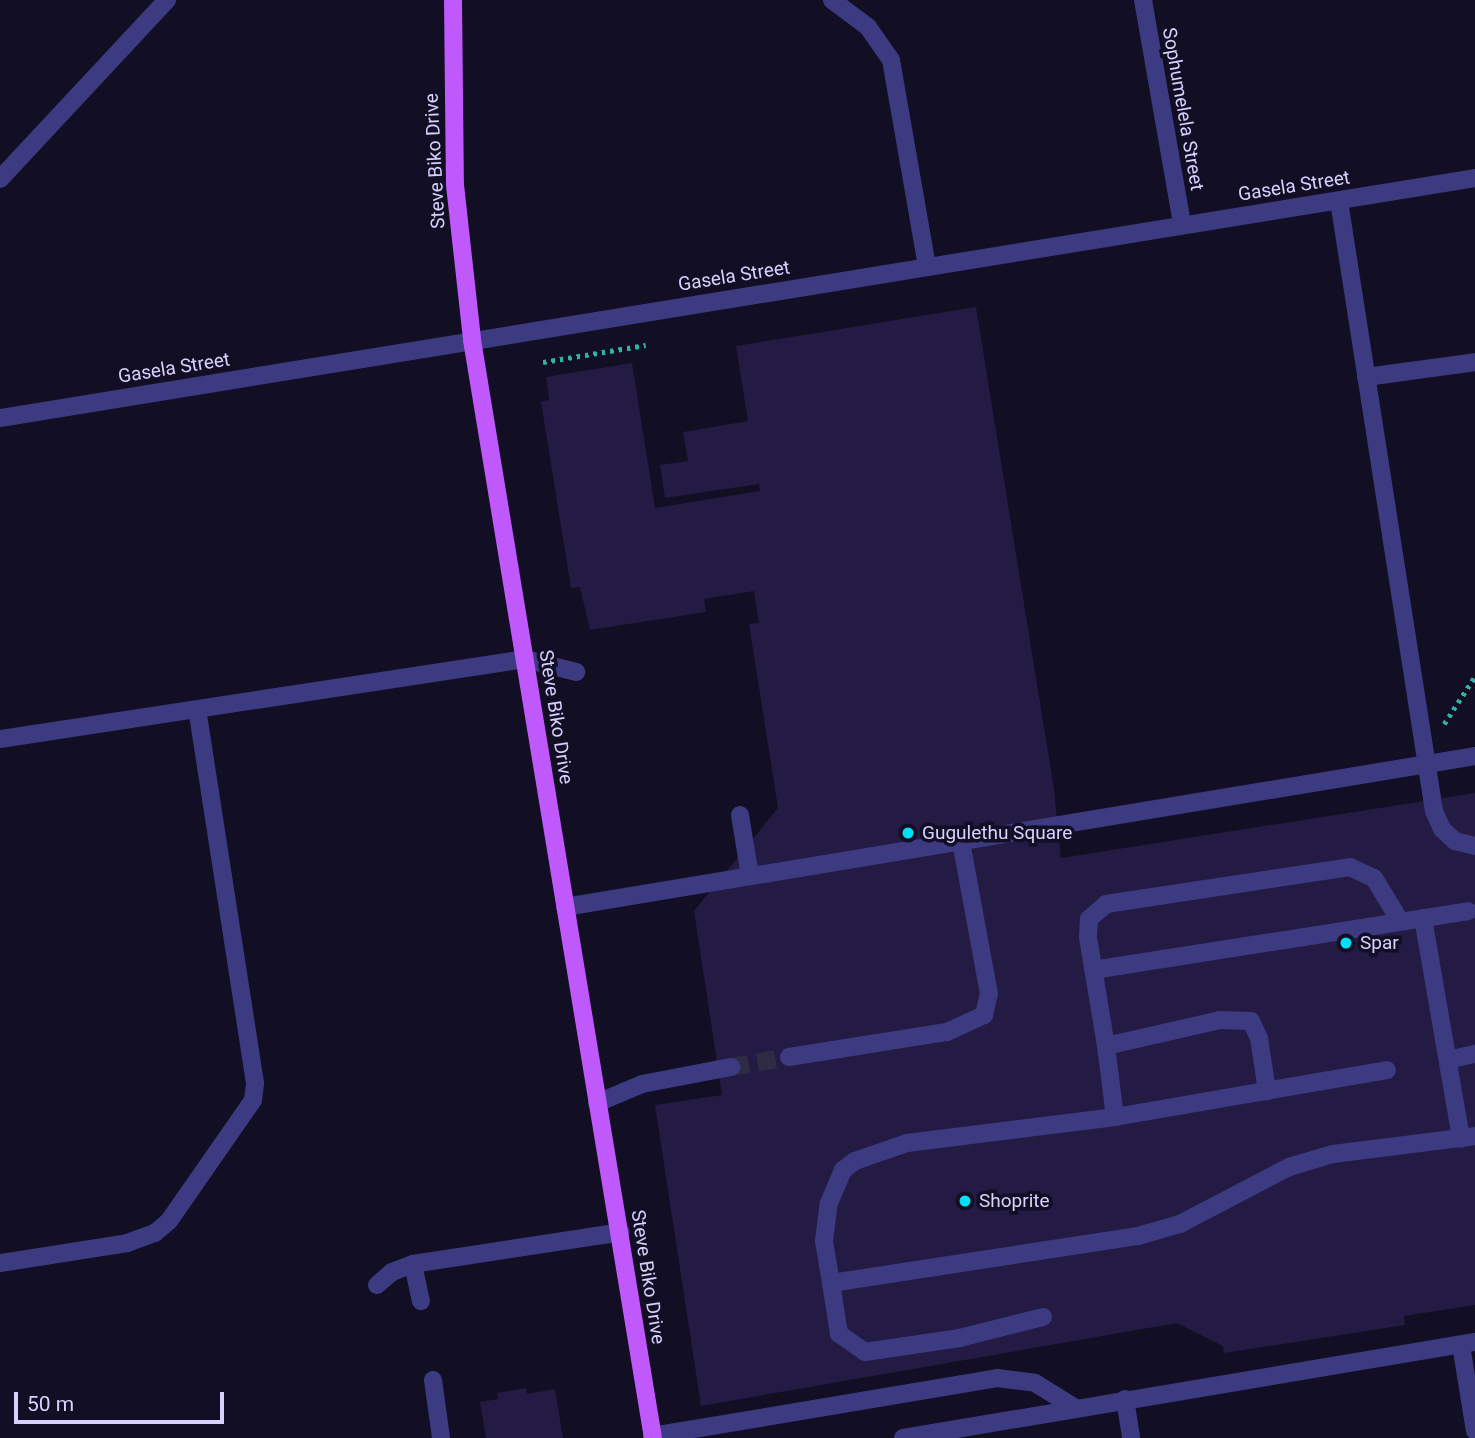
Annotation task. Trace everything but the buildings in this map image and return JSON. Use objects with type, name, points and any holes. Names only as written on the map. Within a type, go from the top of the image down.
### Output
[{"type":"main road","name":"Steve Biko Drive","points":[[453,0],[452,134],[472,341],[597,1103],[621,1232],[652,1437]]},
{"type":"street","points":[[0,179],[167,0]]},
{"type":"street","points":[[832,0],[868,27],[891,60],[927,266]]},
{"type":"street","name":"Sophumelela Street","points":[[1143,0],[1182,224]]},
{"type":"street","name":"Gasela Street","points":[[0,418],[1475,178]]},
{"type":"street","points":[[1339,201],[1426,763],[1442,829],[1455,841],[1475,846]]},
{"type":"street","points":[[1366,377],[1475,362]]},
{"type":"street","points":[[0,739],[525,659],[576,672]]},
{"type":"street","points":[[0,1262],[127,1243],[155,1233],[169,1221],[253,1100],[255,1083],[197,709]]},
{"type":"street","points":[[565,907],[1475,756]]},
{"type":"street","points":[[740,815],[750,876]]},
{"type":"street","points":[[789,1057],[947,1032],[984,1015],[989,994],[961,841]]},
{"type":"street","points":[[1115,1117],[1093,970],[1089,919],[1106,904],[1350,867],[1364,872],[1386,893],[1400,921]]},
{"type":"street","points":[[1093,970],[1468,911]]},
{"type":"street","points":[[831,1283],[1138,1236],[1180,1224],[1289,1167],[1333,1154],[1468,1138],[1448,1060],[1423,918]]},
{"type":"street","points":[[1106,1046],[1163,1030],[1239,1017],[1251,1021],[1259,1038],[1268,1091]]},
{"type":"street","points":[[1448,1060],[1475,1054]]},
{"type":"street","points":[[597,1103],[652,1081],[731,1067]]},
{"type":"street","points":[[1043,1317],[960,1338],[865,1352],[839,1334],[824,1241],[829,1203],[844,1170],[855,1161],[908,1143],[1115,1117],[1387,1070]]},
{"type":"street","points":[[377,1285],[392,1272],[413,1264],[621,1232]]},
{"type":"street","points":[[413,1264],[421,1301]]},
{"type":"street","points":[[903,1438],[1074,1407],[1468,1343],[1475,1431]]},
{"type":"street","points":[[652,1437],[997,1378],[1035,1383],[1074,1407]]},
{"type":"street","points":[[433,1380],[441,1438]]},
{"type":"street","points":[[1125,1399],[1131,1438]]},
{"type":"path","points":[[543,362],[646,345]]},
{"type":"path","points":[[1444,724],[1475,676]]},
{"type":"tunnel","points":[[731,1067],[789,1057]]},
{"type":"place","name":"Gugulethu Square","points":[[908,833]]},
{"type":"place","name":"Spar","points":[[1346,943]]},
{"type":"place","name":"Shoprite","points":[[965,1201]]}]
